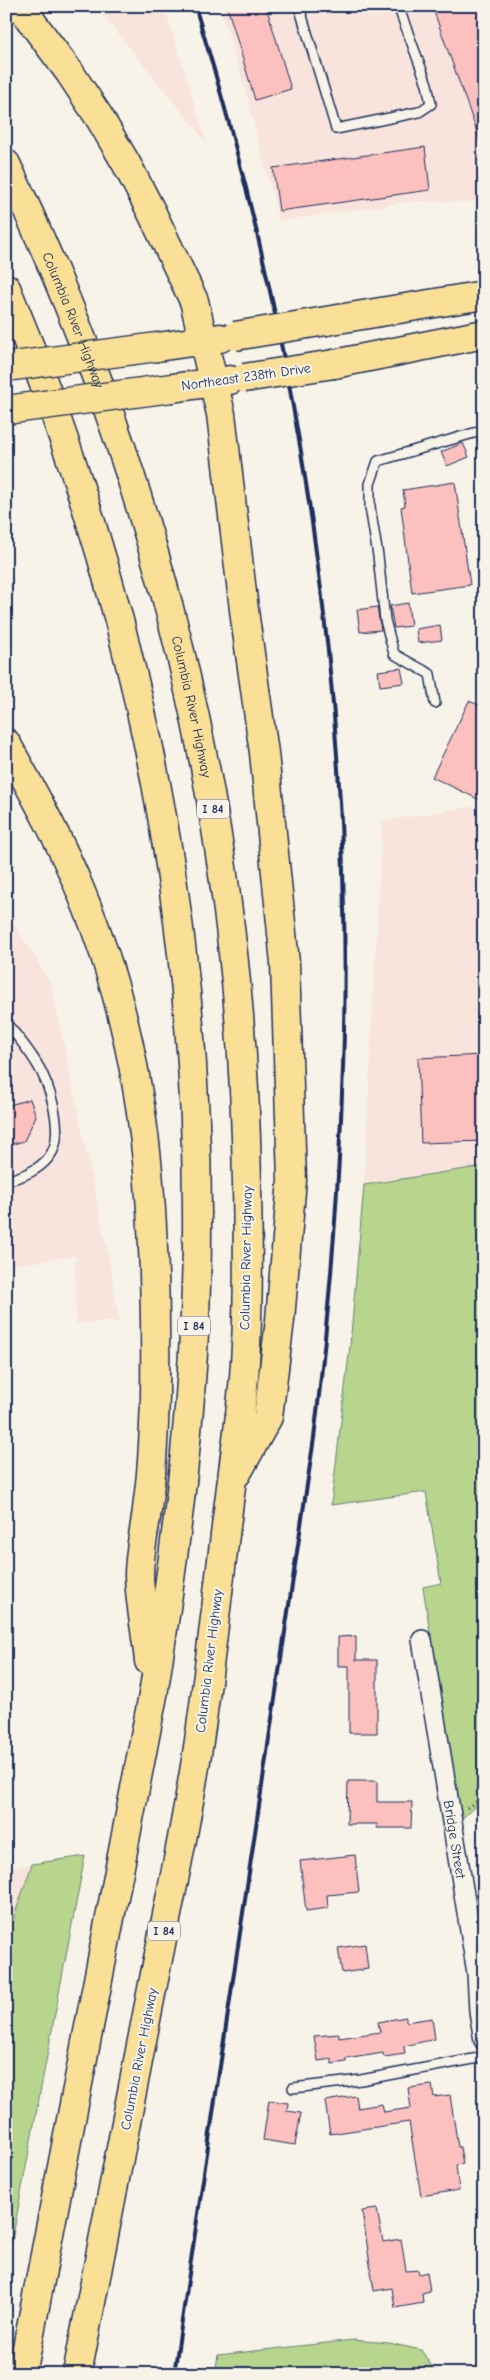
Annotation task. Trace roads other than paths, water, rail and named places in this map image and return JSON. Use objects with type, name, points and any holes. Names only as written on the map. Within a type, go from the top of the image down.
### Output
[{"type":"highway","points":[[20,6],[70,73],[126,163],[194,301],[221,414],[244,609],[264,753],[285,963],[292,1171],[288,1246],[268,1417],[231,1485]]},
{"type":"highway","name":"Columbia River Highway","points":[[6,164],[81,334],[135,485],[190,690],[215,816],[236,982],[244,1068],[247,1145],[248,1264],[244,1375],[197,1749],[175,1872],[77,2374]]},
{"type":"highway","name":"I 84","points":[[6,288],[67,444],[105,564],[125,638],[152,760],[165,832],[184,973],[192,1062],[197,1213],[194,1345],[182,1481],[167,1608],[153,1695],[22,2374]]},
{"type":"highway","points":[[6,367],[203,341],[484,295]]},
{"type":"highway","name":"Northeast 238th Drive","points":[[6,410],[334,364],[484,334]]},
{"type":"highway","points":[[6,743],[58,840],[82,894],[123,1017],[142,1110],[151,1193],[155,1398],[151,1476],[140,1575],[153,1695]]},
{"type":"street","name":"Bridge Street","points":[[422,1640],[477,1973],[484,2040]]},
{"type":"lane","points":[[299,6],[336,128],[419,112],[430,104],[427,84],[398,6]]},
{"type":"lane","points":[[435,703],[430,674],[394,654],[385,620],[370,507],[370,484],[378,461],[484,430]]},
{"type":"lane","points":[[6,1023],[20,1040],[42,1074],[58,1131],[51,1156],[25,1176],[6,1182]]},
{"type":"lane","points":[[293,2088],[361,2080],[484,2058]]},
{"type":"railway","points":[[174,2374],[314,1438],[329,1300],[339,1161],[343,1068],[344,934],[340,799],[329,665],[313,531],[292,398],[265,266],[232,135],[195,6]]}]
